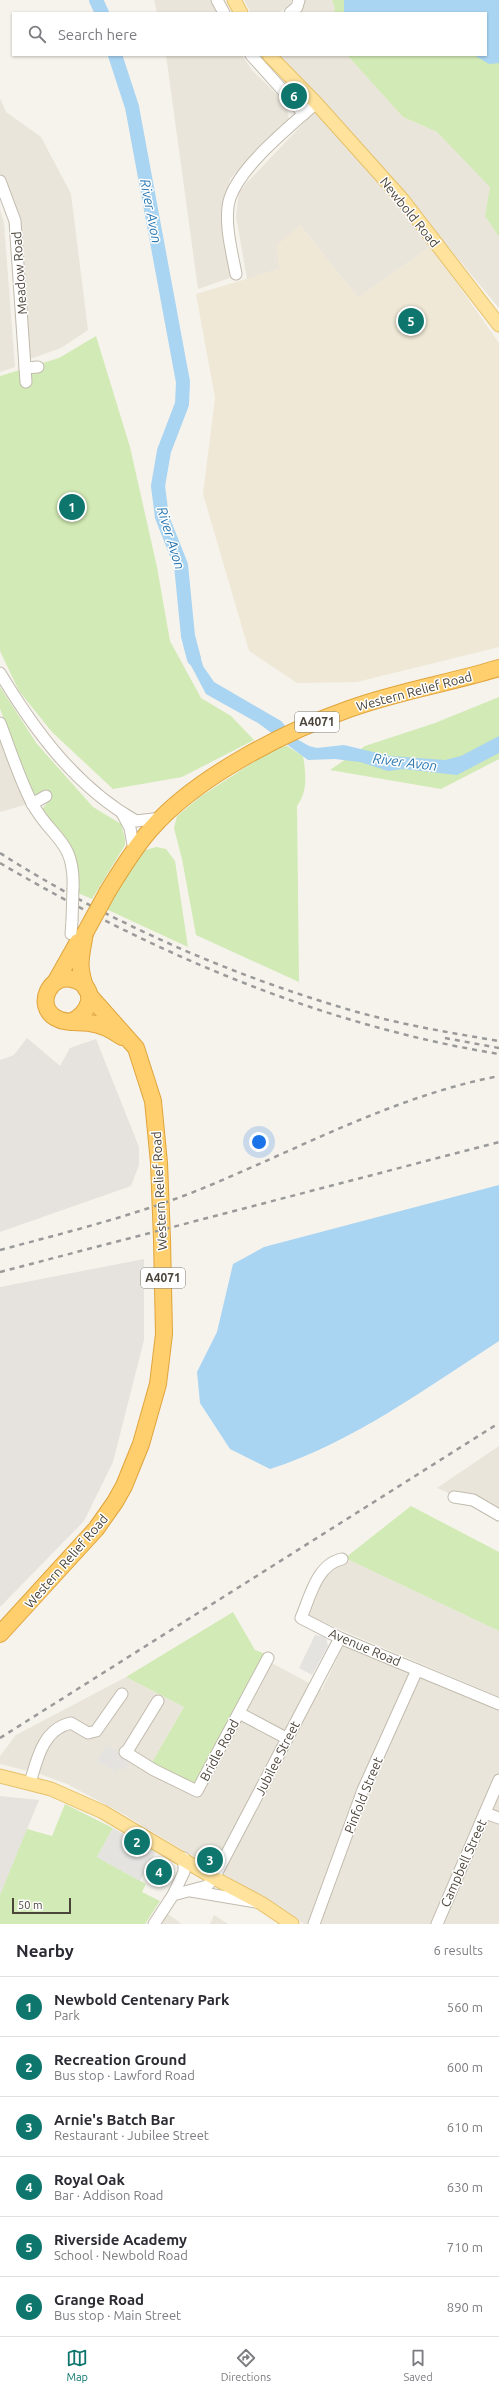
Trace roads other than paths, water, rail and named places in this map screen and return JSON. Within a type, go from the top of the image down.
[{"type":"highway","name":"Western Relief Road","points":[[56,981],[80,936],[134,850],[162,817],[217,775],[252,754],[324,719],[385,698],[499,668]]},
{"type":"highway","name":"Western Relief Road","points":[[0,1634],[21,1613],[96,1529],[124,1486],[141,1444],[158,1384],[164,1334],[159,1163],[153,1102],[141,1062],[132,1042],[88,992],[80,966],[80,936]]},
{"type":"highway","name":"A4071","points":[[70,1022],[84,1015],[90,1002],[88,992],[81,983],[70,978],[56,981],[48,991],[46,1006],[54,1018],[70,1022],[99,1025],[132,1042]]},
{"type":"highway","name":"Western Relief Road","points":[[0,1644],[21,1613]]},
{"type":"main road","points":[[234,0],[240,12]]},
{"type":"main road","name":"Newbold Road","points":[[270,56],[316,103],[402,199],[499,325]]},
{"type":"main road","points":[[0,1776],[51,1789],[97,1809],[184,1858],[214,1878],[261,1903],[292,1924]]},
{"type":"main road","points":[[0,1782],[26,1782]]},
{"type":"street","points":[[217,0],[223,12]]},
{"type":"street","points":[[291,12],[297,7],[299,0]]},
{"type":"street","points":[[252,56],[304,114]]},
{"type":"street","points":[[236,274],[228,228],[229,199],[241,175],[316,103]]},
{"type":"street","name":"Meadow Road","points":[[0,180],[15,221],[26,382]]},
{"type":"street","points":[[25,368],[38,367]]},
{"type":"street","points":[[0,673],[34,727],[59,757],[102,798],[122,813],[136,821],[162,817]]},
{"type":"street","points":[[0,723],[32,804],[69,853],[74,868],[72,922],[80,936]]},
{"type":"street","points":[[32,804],[46,796]]},
{"type":"street","points":[[122,813],[130,828],[134,850]]},
{"type":"street","points":[[454,1497],[473,1500],[498,1513]]},
{"type":"street","name":"Avenue Road","points":[[342,1560],[335,1561],[321,1572],[301,1618],[340,1638],[499,1704]]},
{"type":"street","name":"Jubilee Street","points":[[214,1878],[286,1738],[340,1638]]},
{"type":"street","name":"Bridle Road","points":[[158,1701],[125,1753],[154,1770],[197,1791],[268,1658]]},
{"type":"street","name":"Pinfold Street","points":[[314,1924],[363,1790],[417,1670]]},
{"type":"street","points":[[26,1782],[47,1738],[64,1725],[72,1723],[88,1733],[96,1731],[122,1694]]},
{"type":"street","points":[[239,1713],[286,1738]]},
{"type":"street","name":"Campbell Street","points":[[436,1924],[499,1780]]},
{"type":"street","points":[[485,1813],[499,1818]]},
{"type":"street","points":[[154,1924],[173,1895],[184,1872],[184,1858]]},
{"type":"street","points":[[173,1895],[207,1886],[214,1878]]},
{"type":"street","points":[[190,1891],[227,1899],[261,1903]]},
{"type":"water","points":[[344,0],[499,0],[499,63],[489,64],[476,56],[487,56],[487,12],[344,12]]},
{"type":"water","points":[[196,641],[203,666],[214,682],[281,721],[297,739],[309,746],[317,748],[344,745],[390,756],[445,760],[461,756],[499,736],[499,753],[457,775],[403,769],[388,771],[360,762],[335,759],[308,760],[258,723],[206,694],[187,658],[183,642]]},
{"type":"water","points":[[499,1185],[499,1341],[389,1412],[360,1429],[301,1458],[270,1469],[230,1449],[200,1403],[197,1372],[217,1332],[233,1264],[264,1247]]},
{"type":"waterway","name":"River Avon","points":[[96,0],[102,12]]},
{"type":"waterway","name":"River Avon","points":[[115,56],[132,107],[183,382],[182,404],[164,451],[158,486],[162,517],[181,565],[188,636],[194,659]]},
{"type":"railway","points":[[0,853],[128,925],[264,982],[310,998],[375,1017],[499,1041]]},
{"type":"railway","points":[[0,863],[118,927],[179,956],[241,982],[304,1005],[368,1025],[433,1041],[499,1054]]},
{"type":"railway","points":[[445,1038],[499,1048]]},
{"type":"railway","points":[[0,1250],[96,1224],[168,1202],[381,1111],[419,1097],[459,1085],[499,1076]]},
{"type":"railway","points":[[0,1272],[499,1142]]},
{"type":"railway","points":[[0,1738],[499,1423]]},
{"type":"place","name":"Grange Road","points":[[294,96]]},
{"type":"place","name":"Riverside Academy","points":[[411,321]]},
{"type":"place","name":"Newbold Centenary Park","points":[[72,507]]},
{"type":"place","name":"Recreation Ground","points":[[137,1842]]},
{"type":"place","name":"Arnie's Batch Bar","points":[[210,1860]]},
{"type":"place","name":"Royal Oak","points":[[159,1872]]}]
